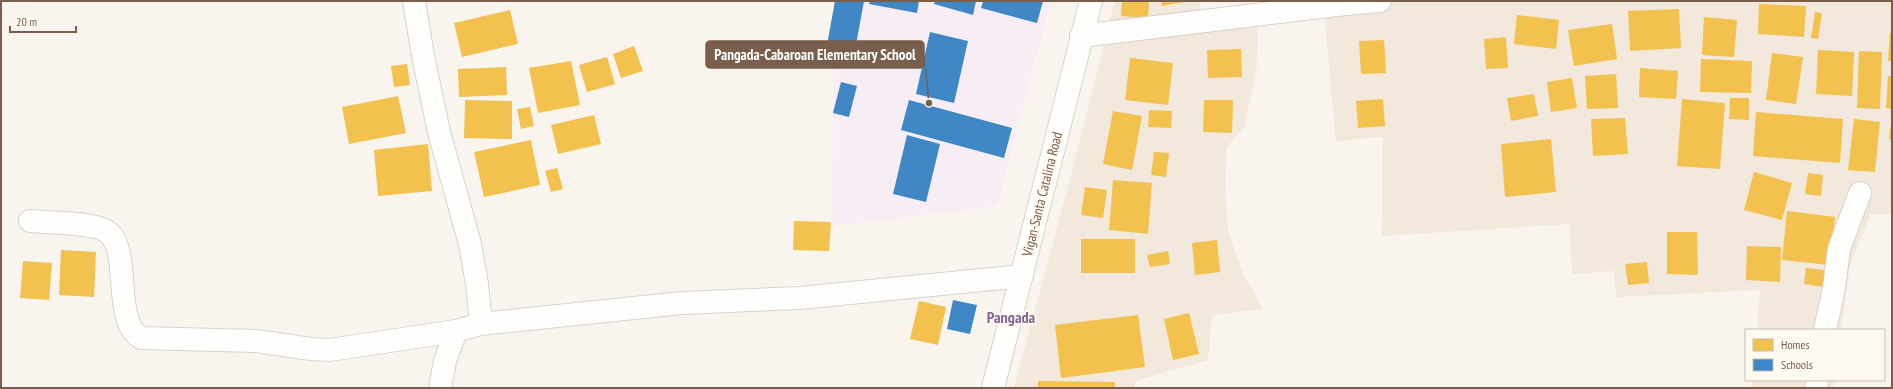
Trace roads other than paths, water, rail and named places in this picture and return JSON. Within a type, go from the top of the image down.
[{"type":"street","points":[[414,1],[423,56],[439,132],[470,244],[477,284],[481,324]]},
{"type":"street","name":"Vigan-Santa Catalina Road","points":[[993,388],[1091,1]]},
{"type":"street","points":[[1081,36],[1380,1]]},
{"type":"street","points":[[1824,329],[1834,288],[1839,249],[1860,193]]},
{"type":"street","points":[[30,221],[97,227],[111,235],[118,248],[127,316],[133,332],[141,338],[256,341],[311,349],[330,350],[456,331],[481,324],[682,303],[800,298],[1022,276]]},
{"type":"street","points":[[440,388],[445,361],[456,331]]},
{"type":"place","name":"Pangada-Cabaroan Elementary School","points":[[929,103]]},
{"type":"district","name":"Pangada","points":[[1011,317]]}]
